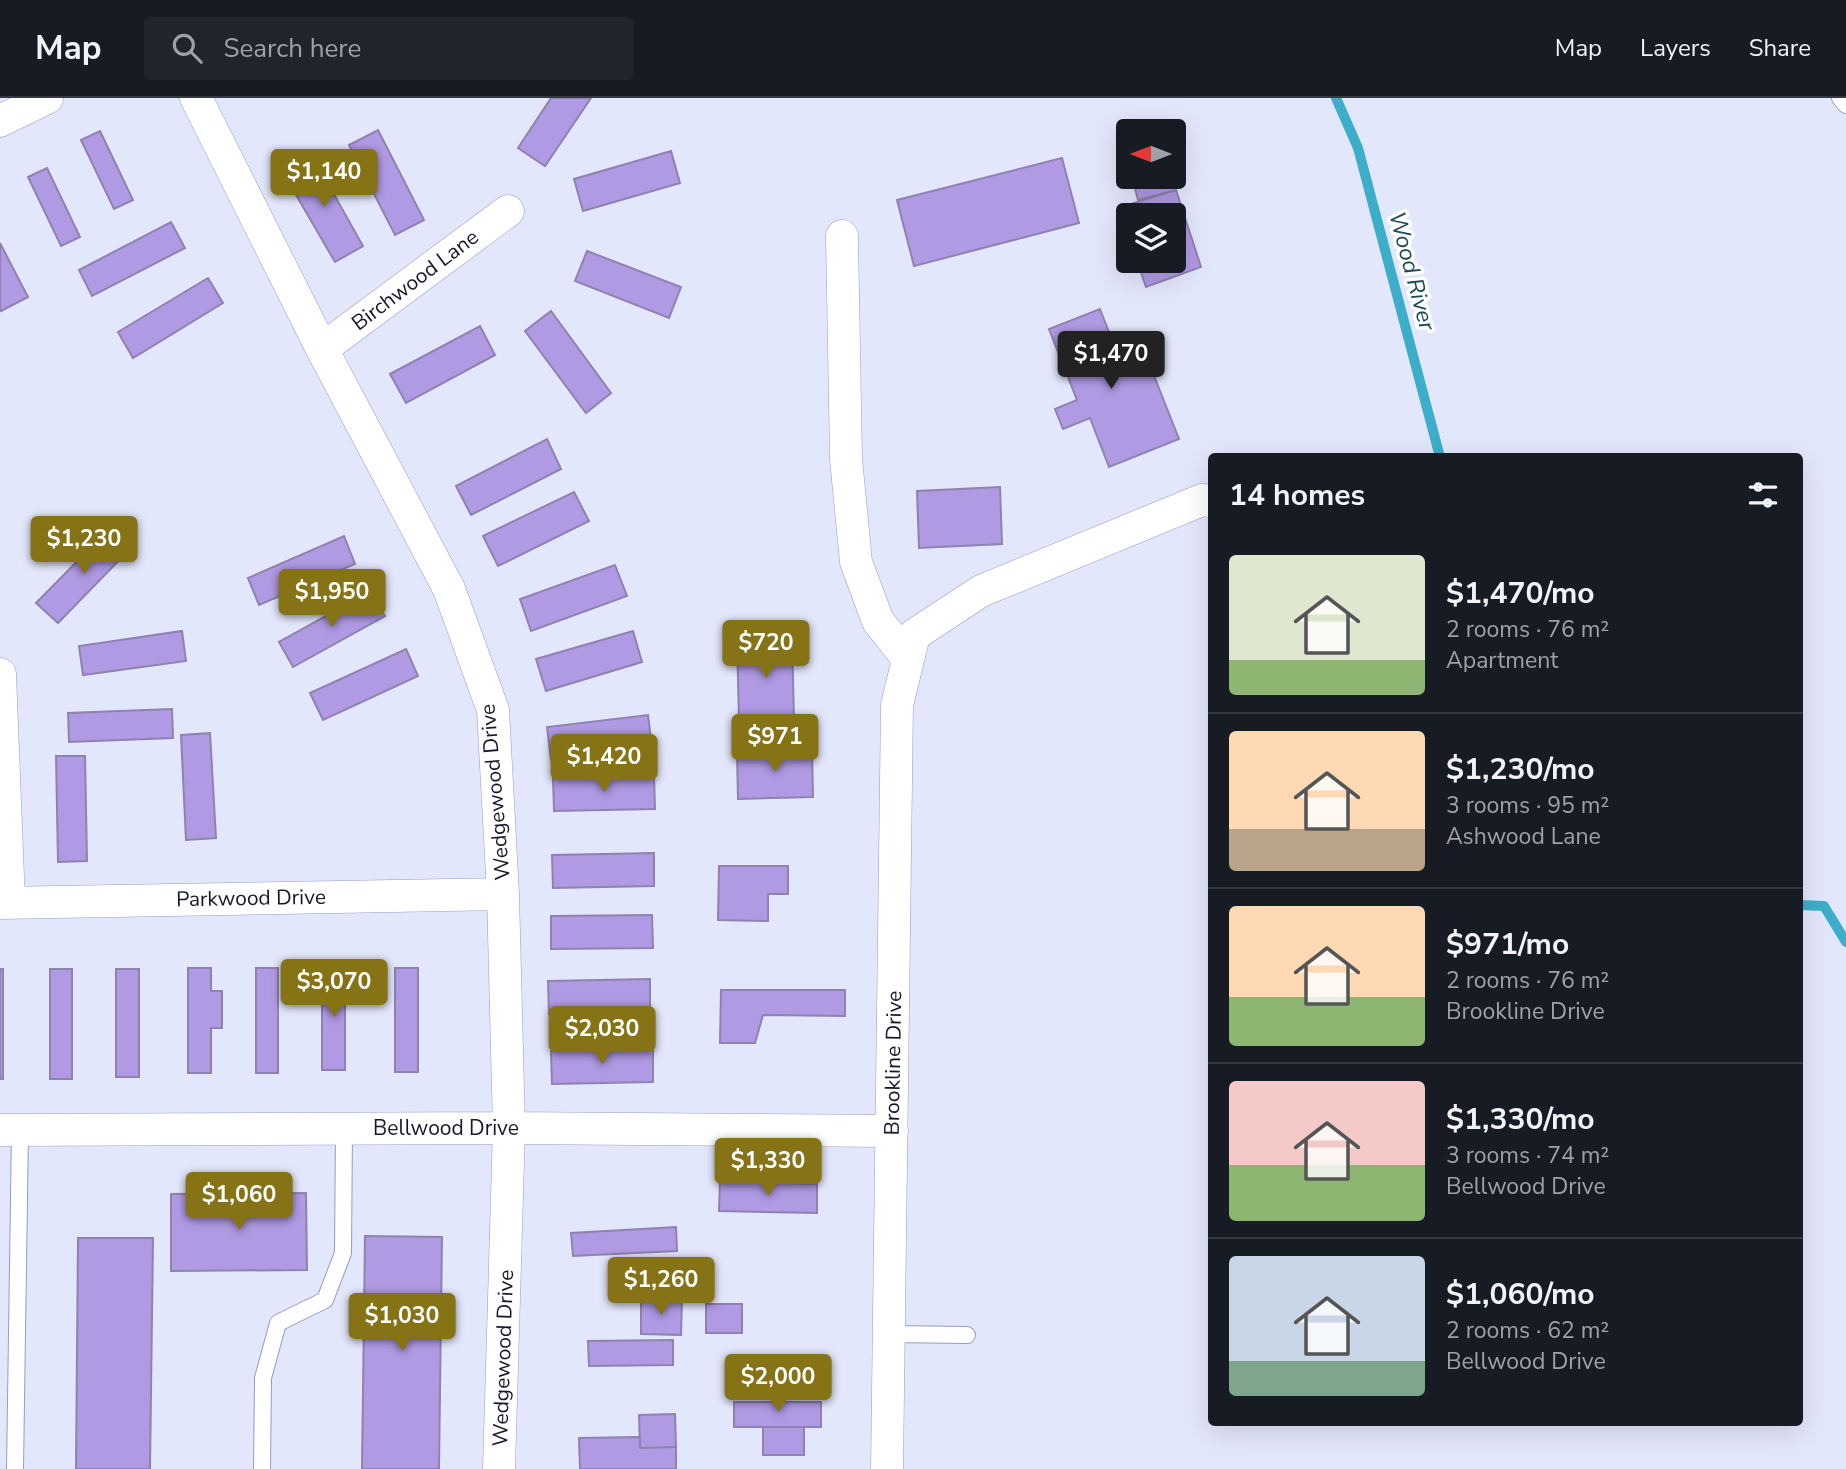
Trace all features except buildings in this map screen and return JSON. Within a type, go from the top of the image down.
[{"type":"street","points":[[0,121],[47,98]]},
{"type":"street","name":"Wedgewood Drive","points":[[196,98],[322,349],[449,589],[492,710],[503,894],[509,1128],[499,1469]]},
{"type":"street","name":"Birchwood Lane","points":[[322,349],[508,211]]},
{"type":"street","points":[[842,236],[846,459],[856,562],[878,621],[908,659]]},
{"type":"street","name":"Brookline Drive","points":[[887,1469],[897,705],[914,635],[981,591],[1202,500],[1208,500]]},
{"type":"street","points":[[0,674],[5,903]]},
{"type":"street","name":"Parkwood Drive","points":[[5,903],[503,894]]},
{"type":"street","name":"Bellwood Drive","points":[[10,1130],[509,1128],[892,1131]]},
{"type":"lane","points":[[1840,98],[1846,104]]},
{"type":"lane","points":[[262,1469],[263,1378],[278,1323],[325,1300],[342,1254],[344,1129]]},
{"type":"lane","points":[[10,1130],[15,1469]]},
{"type":"lane","points":[[890,1334],[967,1335]]},
{"type":"waterway","name":"Wood River","points":[[1336,98],[1358,148],[1439,453]]},
{"type":"waterway","name":"Wood River","points":[[1803,905],[1824,906],[1846,942]]}]
